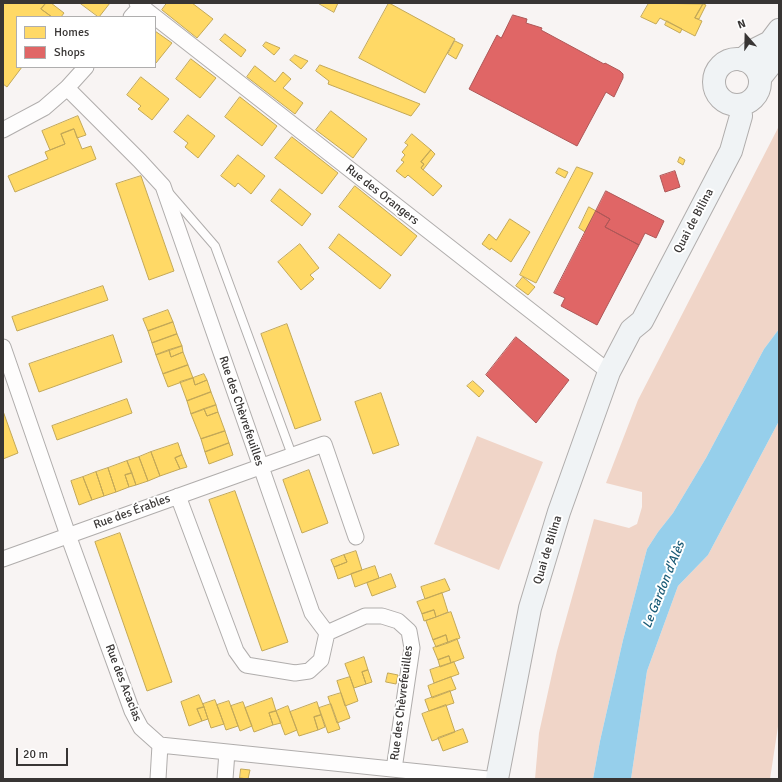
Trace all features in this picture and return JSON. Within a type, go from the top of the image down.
[{"type":"main road","points":[[742,60],[752,51],[770,42],[779,30]]},
{"type":"main road","points":[[760,78],[779,54]]},
{"type":"main road","points":[[730,60],[747,61],[757,71],[760,78],[760,85],[757,92],[749,101],[733,103],[720,97],[714,84],[714,76],[718,69],[723,63],[730,60]]},
{"type":"main road","name":"Quai de Bilina","points":[[498,779],[530,608],[559,512],[609,372],[631,330],[629,315],[714,160],[733,103]]},
{"type":"street","name":"Rue des Orangers","points":[[138,7],[153,16]]},
{"type":"street","name":"Rue des Orangers","points":[[156,18],[609,372]]},
{"type":"street","points":[[3,130],[44,108],[67,88],[85,68]]},
{"type":"street","name":"Rue des Chèvrefeuilles","points":[[67,88],[140,161],[162,186],[312,613],[327,633],[364,616],[382,616],[398,621],[409,631],[412,648],[394,769]]},
{"type":"street","name":"Rue des Acacias","points":[[3,347],[68,535],[132,711],[141,728],[160,745]]},
{"type":"street","name":"Rue des Érables","points":[[3,559],[324,444],[356,537]]},
{"type":"street","points":[[178,496],[236,651],[246,665],[295,674],[309,671],[321,660],[327,633]]},
{"type":"street","points":[[158,779],[160,745],[488,779]]},
{"type":"street","points":[[225,779],[227,752]]},
{"type":"lane","name":"Rue des Chèvrefeuilles","points":[[162,186],[215,246],[292,455]]},
{"type":"shaded area","points":[[779,126],[779,329],[764,349],[706,458],[673,513],[647,549],[623,640],[593,779],[535,779],[539,733],[557,651],[594,519],[629,528],[637,524],[642,507],[642,492],[606,483],[638,400]]},
{"type":"shaded area","points":[[779,421],[779,720],[770,779],[631,779],[647,671],[678,586],[708,555]]},
{"type":"shaded area","points":[[477,436],[543,462],[499,570],[434,544]]},
{"type":"water","name":"Le Gardon d'Alès","points":[[779,329],[779,421],[708,555],[678,586],[647,671],[631,779],[593,779],[623,640],[647,549],[673,513],[706,458],[764,349]]},
{"type":"building: Homes","points":[[3,3],[46,3],[41,9],[51,16],[16,16],[16,68],[21,68],[7,87],[3,84]]},
{"type":"building: Homes","points":[[46,3],[51,3],[64,13],[62,16],[51,16],[41,9]]},
{"type":"building: Homes","points":[[80,3],[110,3],[100,16]]},
{"type":"building: Homes","points":[[167,3],[192,3],[213,19],[197,38],[162,10]]},
{"type":"building: Homes","points":[[318,3],[338,3],[334,12]]},
{"type":"building: Homes","points":[[389,3],[455,39],[425,93],[359,58]]},
{"type":"building: Homes","points":[[649,3],[703,4],[695,18],[702,21],[695,36],[660,18],[656,24],[641,17]]},
{"type":"building: Homes","points":[[703,4],[706,5],[699,19],[695,18]]},
{"type":"building: Homes","points":[[667,21],[682,29],[680,33],[665,25]]},
{"type":"building: Homes","points":[[156,32],[172,43],[156,63]]},
{"type":"building: Homes","points":[[225,34],[246,50],[241,57],[220,40]]},
{"type":"building: Homes","points":[[455,41],[463,45],[456,59],[448,54]]},
{"type":"building: Homes","points":[[266,42],[280,48],[274,55],[263,46]]},
{"type":"building: Homes","points":[[295,55],[308,61],[301,69],[290,60]]},
{"type":"building: Homes","points":[[191,59],[216,78],[200,98],[176,79]]},
{"type":"building: Homes","points":[[320,65],[420,104],[411,116],[328,84],[329,81],[316,71]]},
{"type":"building: Homes","points":[[255,66],[275,82],[283,72],[291,79],[283,88],[303,103],[295,114],[247,77]]},
{"type":"building: Homes","points":[[141,77],[169,99],[152,120],[138,109],[141,106],[127,95]]},
{"type":"building: Homes","points":[[240,97],[277,126],[262,146],[225,117]]},
{"type":"building: Homes","points":[[331,111],[367,139],[353,158],[316,130]]},
{"type":"building: Homes","points":[[188,115],[215,136],[198,158],[185,147],[188,143],[174,132]]},
{"type":"building: Homes","points":[[78,116],[86,135],[77,138],[74,129],[61,134],[65,144],[50,150],[42,131]]},
{"type":"building: Homes","points":[[74,129],[82,149],[91,146],[96,159],[15,192],[8,176],[48,159],[45,152],[65,144],[61,134]]},
{"type":"building: Homes","points":[[412,134],[431,150],[421,162],[424,164],[421,168],[442,186],[433,196],[408,175],[405,178],[396,171],[404,162],[401,160],[405,155],[402,152],[408,145],[405,143]]},
{"type":"building: Homes","points":[[292,137],[338,173],[322,194],[275,158]]},
{"type":"building: Homes","points":[[431,150],[435,154],[423,170],[421,168],[424,164],[421,162]]},
{"type":"building: Homes","points":[[238,155],[265,176],[251,194],[238,183],[235,187],[221,176]]},
{"type":"building: Homes","points":[[680,157],[685,160],[683,165],[678,162]]},
{"type":"building: Homes","points":[[577,167],[593,173],[536,283],[520,275]]},
{"type":"building: Homes","points":[[559,168],[568,172],[565,178],[556,173]]},
{"type":"building: Homes","points":[[141,176],[174,271],[149,280],[116,184]]},
{"type":"building: Homes","points":[[355,186],[417,236],[401,256],[339,207]]},
{"type":"building: Homes","points":[[280,189],[311,214],[302,226],[271,201]]},
{"type":"building: Homes","points":[[589,207],[596,211],[585,232],[579,228]]},
{"type":"building: Homes","points":[[510,219],[530,232],[511,262],[491,248],[490,250],[482,244],[489,234],[496,240]]},
{"type":"building: Homes","points":[[339,234],[391,275],[380,289],[329,248]]},
{"type":"building: Homes","points":[[300,244],[319,268],[310,275],[314,279],[301,290],[278,262]]},
{"type":"building: Homes","points":[[523,277],[535,287],[528,295],[516,286]]},
{"type":"building: Homes","points":[[103,286],[108,300],[17,331],[12,317]]},
{"type":"building: Homes","points":[[168,310],[173,322],[148,331],[143,319]]},
{"type":"building: Homes","points":[[173,322],[177,334],[152,343],[148,331]]},
{"type":"building: Homes","points":[[287,324],[321,420],[295,429],[261,334]]},
{"type":"building: Homes","points":[[177,334],[182,346],[156,355],[152,343]]},
{"type":"building: Homes","points":[[113,335],[122,362],[39,392],[29,364]]},
{"type":"building: Homes","points":[[182,346],[183,352],[171,357],[169,350]]},
{"type":"building: Homes","points":[[169,350],[171,357],[183,352],[188,365],[163,374],[156,355]]},
{"type":"building: Homes","points":[[188,365],[193,378],[168,387],[163,374]]},
{"type":"building: Homes","points":[[204,374],[207,380],[195,385],[193,378]]},
{"type":"building: Homes","points":[[193,378],[195,385],[207,380],[211,392],[187,401],[180,382]]},
{"type":"building: Homes","points":[[473,381],[484,391],[479,397],[467,386]]},
{"type":"building: Homes","points":[[211,392],[216,405],[191,414],[187,401]]},
{"type":"building: Homes","points":[[381,393],[399,445],[373,454],[355,402]]},
{"type":"building: Homes","points":[[127,399],[132,413],[57,440],[52,426]]},
{"type":"building: Homes","points":[[216,405],[218,412],[207,416],[204,409]]},
{"type":"building: Homes","points":[[204,409],[207,416],[218,412],[225,431],[201,439],[191,414]]},
{"type":"building: Homes","points":[[3,411],[18,453],[3,459]]},
{"type":"building: Homes","points":[[225,431],[229,443],[205,452],[201,439]]},
{"type":"building: Homes","points":[[178,443],[182,455],[175,458],[180,469],[160,476],[151,452]]},
{"type":"building: Homes","points":[[229,443],[233,455],[209,464],[205,452]]},
{"type":"building: Homes","points":[[151,452],[160,476],[148,481],[139,457]]},
{"type":"building: Homes","points":[[182,455],[187,467],[180,469],[175,458]]},
{"type":"building: Homes","points":[[139,457],[148,481],[136,485],[127,461]]},
{"type":"building: Homes","points":[[127,461],[132,473],[125,475],[129,487],[116,492],[108,468]]},
{"type":"building: Homes","points":[[108,468],[116,492],[104,496],[96,472]]},
{"type":"building: Homes","points":[[309,470],[328,523],[302,533],[283,480]]},
{"type":"building: Homes","points":[[96,472],[104,496],[92,500],[83,477]]},
{"type":"building: Homes","points":[[132,473],[136,485],[129,487],[125,475]]},
{"type":"building: Homes","points":[[83,477],[92,500],[79,505],[71,481]]},
{"type":"building: Homes","points":[[235,491],[288,642],[262,651],[209,500]]},
{"type":"building: Homes","points":[[120,533],[172,682],[147,691],[95,542]]},
{"type":"building: Homes","points":[[356,551],[362,570],[338,579],[334,567],[347,562],[344,555]]},
{"type":"building: Homes","points":[[344,555],[347,562],[334,567],[331,560]]},
{"type":"building: Homes","points":[[375,566],[379,578],[355,587],[351,574]]},
{"type":"building: Homes","points":[[391,574],[396,587],[372,596],[367,583]]},
{"type":"building: Homes","points":[[445,579],[450,590],[425,599],[421,587]]},
{"type":"building: Homes","points":[[442,593],[448,612],[436,617],[434,610],[422,614],[417,602]]},
{"type":"building: Homes","points":[[434,610],[436,617],[424,621],[422,614]]},
{"type":"building: Homes","points":[[451,612],[460,638],[448,643],[446,635],[433,640],[426,621]]},
{"type":"building: Homes","points":[[446,635],[448,643],[436,647],[433,640]]},
{"type":"building: Homes","points":[[457,639],[464,658],[451,663],[449,656],[438,660],[433,648]]},
{"type":"building: Homes","points":[[449,656],[451,663],[440,667],[438,660]]},
{"type":"building: Homes","points":[[364,657],[368,670],[362,672],[366,684],[354,688],[345,664]]},
{"type":"building: Homes","points":[[454,662],[459,674],[434,683],[430,670]]},
{"type":"building: Homes","points":[[368,670],[372,682],[366,684],[362,672]]},
{"type":"building: Homes","points":[[388,673],[398,675],[396,684],[386,682]]},
{"type":"building: Homes","points":[[350,677],[358,701],[345,706],[337,681]]},
{"type":"building: Homes","points":[[451,677],[456,689],[432,698],[428,686]]},
{"type":"building: Homes","points":[[450,691],[454,703],[429,711],[425,700]]},
{"type":"building: Homes","points":[[341,693],[350,718],[337,723],[328,697]]},
{"type":"building: Homes","points":[[199,695],[204,707],[197,709],[202,721],[189,726],[181,702]]},
{"type":"building: Homes","points":[[272,698],[276,711],[269,713],[273,725],[254,732],[245,708]]},
{"type":"building: Homes","points":[[215,700],[224,724],[211,728],[203,704]]},
{"type":"building: Homes","points":[[229,701],[238,726],[226,730],[217,705]]},
{"type":"building: Homes","points":[[243,702],[252,726],[240,731],[231,706]]},
{"type":"building: Homes","points":[[317,702],[321,715],[314,717],[318,730],[299,736],[290,712]]},
{"type":"building: Homes","points":[[331,704],[340,729],[328,733],[319,708]]},
{"type":"building: Homes","points":[[446,705],[455,732],[432,741],[422,714]]},
{"type":"building: Homes","points":[[288,706],[297,730],[285,735],[276,711]]},
{"type":"building: Homes","points":[[204,707],[208,719],[202,721],[197,709]]},
{"type":"building: Homes","points":[[276,711],[281,723],[273,725],[269,713]]},
{"type":"building: Homes","points":[[321,715],[325,727],[318,730],[314,717]]},
{"type":"building: Homes","points":[[463,729],[468,742],[443,751],[438,738]]},
{"type":"building: Homes","points":[[241,769],[250,770],[248,779],[240,778]]},
{"type":"building: Shops","points":[[513,15],[527,19],[526,23],[542,28],[541,30],[620,71],[623,74],[623,78],[614,97],[606,92],[577,146],[469,89],[497,35],[501,38]]},
{"type":"building: Shops","points":[[675,171],[680,187],[665,192],[660,176]]},
{"type":"building: Shops","points":[[606,191],[664,221],[656,238],[645,233],[639,245],[605,227],[610,219],[596,211]]},
{"type":"building: Shops","points":[[596,211],[610,219],[605,227],[639,245],[597,325],[561,306],[565,298],[554,293]]},
{"type":"building: Shops","points":[[516,337],[569,380],[536,423],[486,375]]}]
